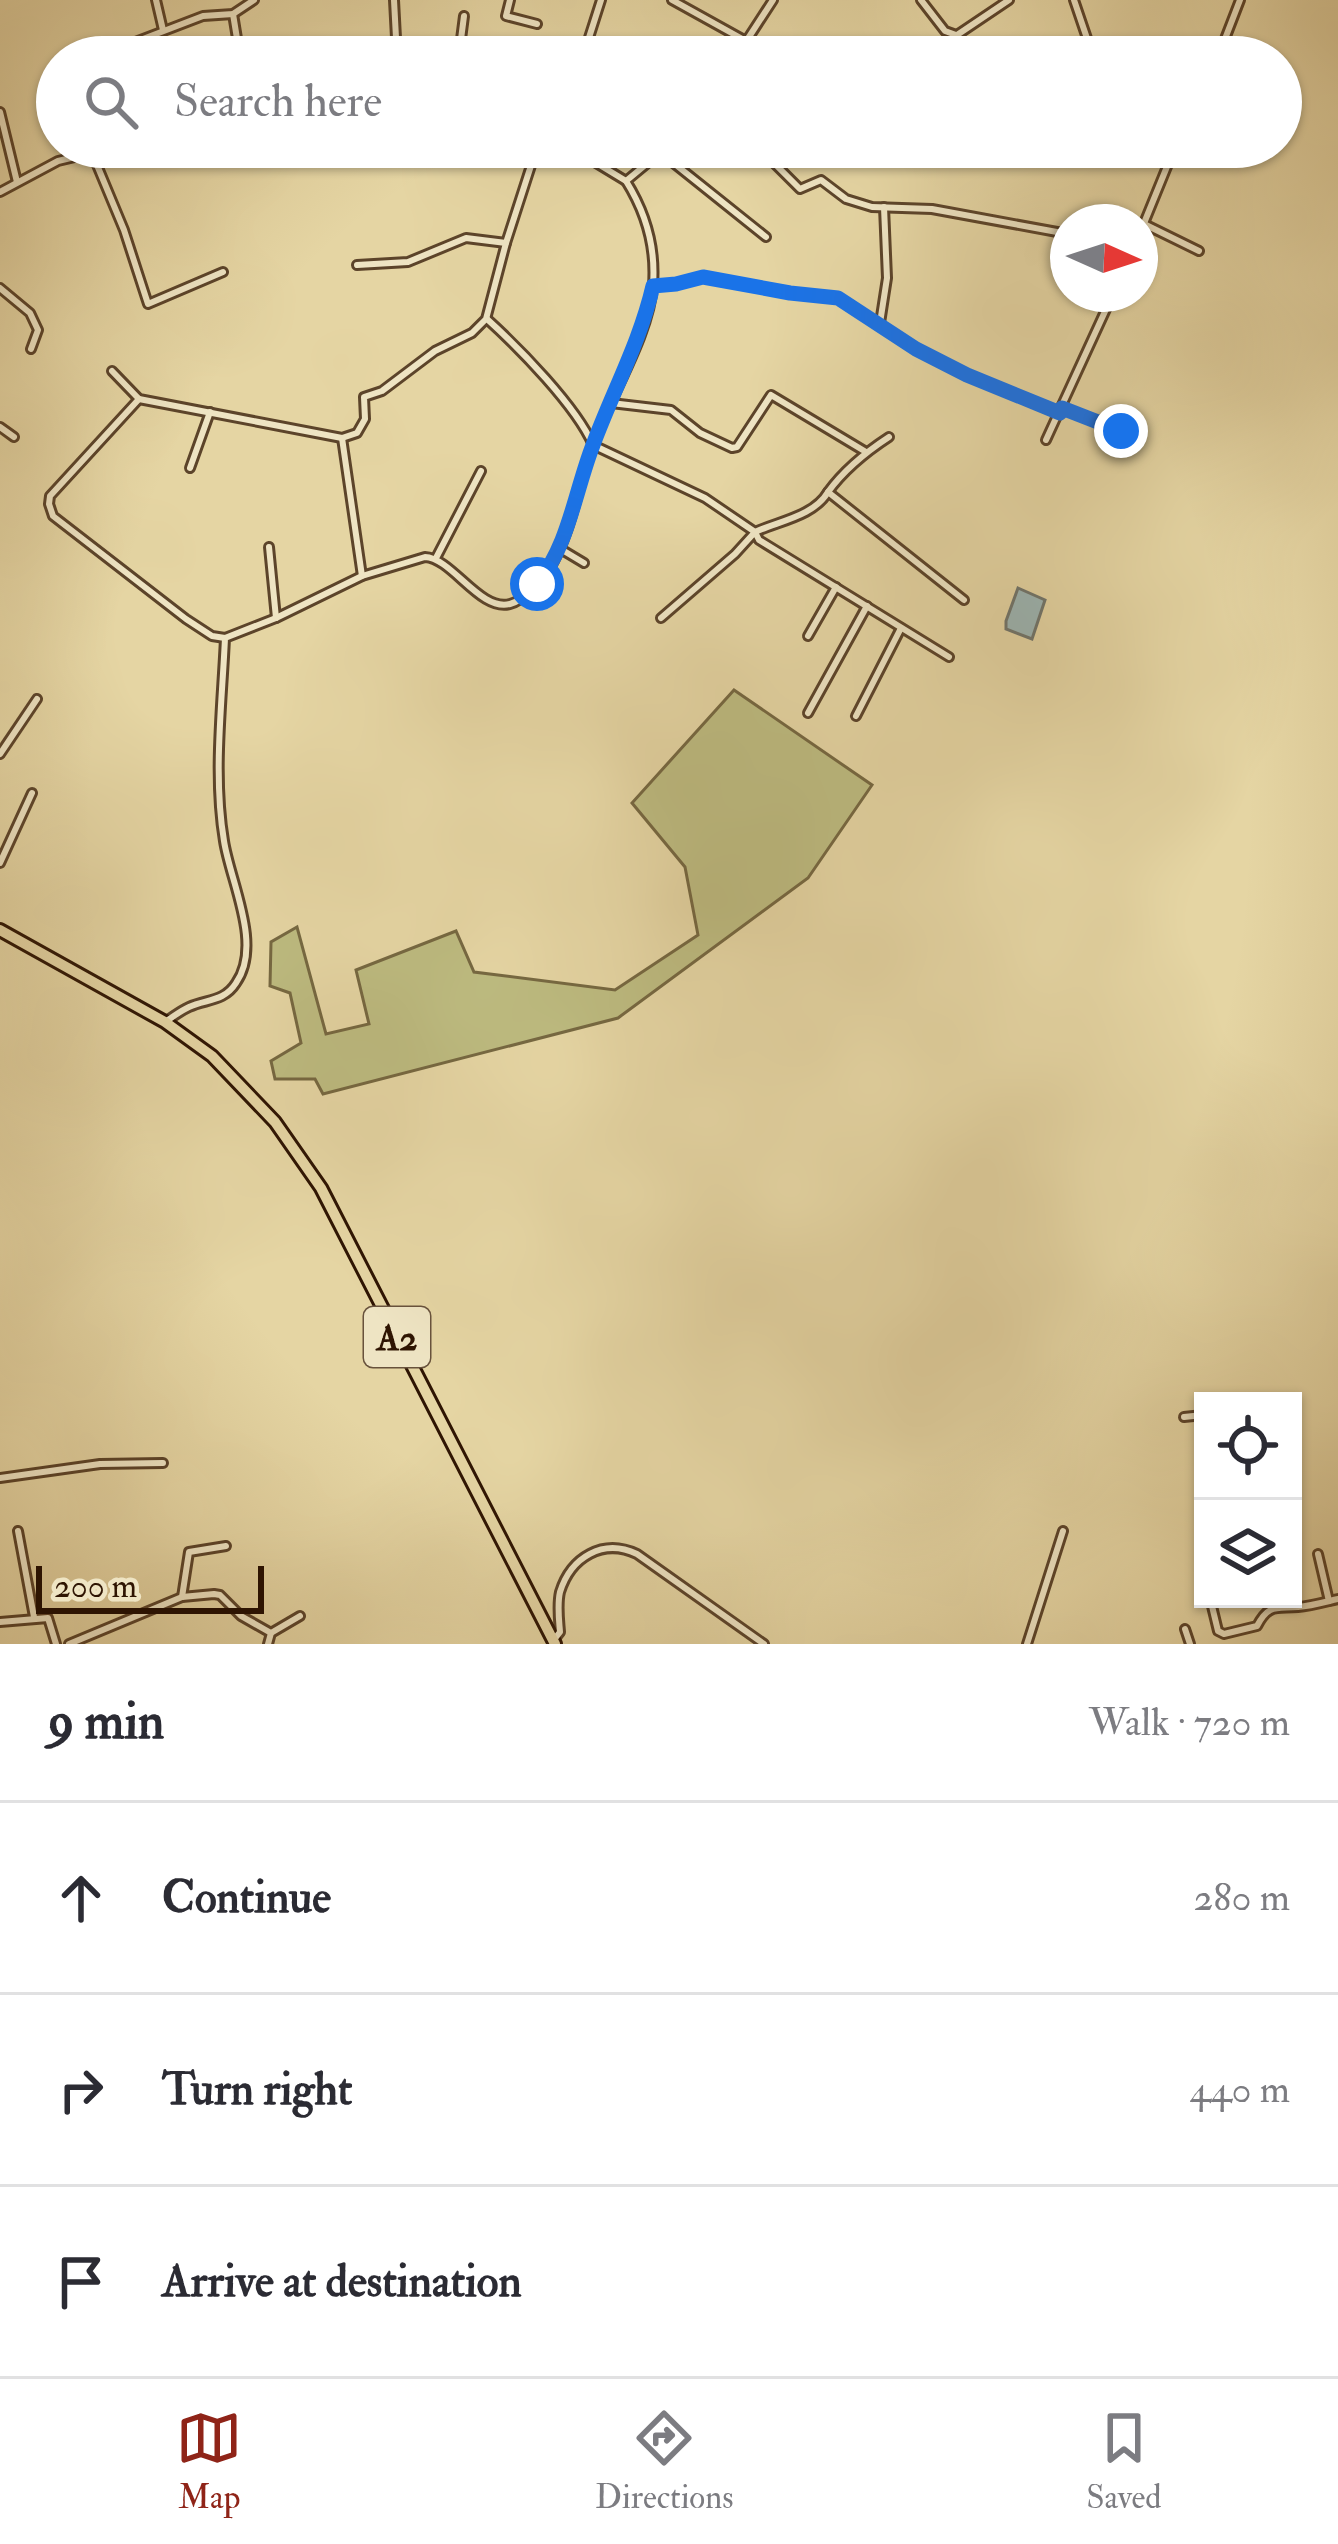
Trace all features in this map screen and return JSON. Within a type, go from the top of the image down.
[{"type":"main road","name":"A2","points":[[0,930],[165,1022],[212,1056],[275,1122],[321,1188],[554,1642]]},
{"type":"street","points":[[156,0],[163,30]]},
{"type":"street","points":[[394,0],[396,36]]},
{"type":"street","points":[[510,0],[506,16],[537,24]]},
{"type":"street","points":[[590,36],[601,0]]},
{"type":"street","points":[[671,0],[737,36]]},
{"type":"street","points":[[749,36],[773,0]]},
{"type":"street","points":[[921,0],[945,31],[956,35],[1009,0]]},
{"type":"street","points":[[1074,0],[1086,36]]},
{"type":"street","points":[[1226,36],[1240,0]]},
{"type":"street","points":[[148,36],[203,16],[233,14],[251,1]]},
{"type":"street","points":[[233,14],[237,36]]},
{"type":"street","points":[[461,36],[464,16]]},
{"type":"street","points":[[0,112],[17,182]]},
{"type":"street","points":[[0,192],[44,168]]},
{"type":"street","points":[[98,168],[148,304],[224,272]]},
{"type":"street","points":[[112,371],[140,399],[341,438],[361,428],[364,397],[382,391],[486,319],[530,168]]},
{"type":"street","points":[[140,399],[50,496],[49,504],[53,516],[212,636],[225,638],[362,576],[425,557],[436,558],[499,604],[515,602],[537,584],[559,548],[653,286],[645,213],[626,181],[605,168]]},
{"type":"street","points":[[626,181],[642,168]]},
{"type":"street","points":[[685,168],[766,237]]},
{"type":"street","points":[[779,168],[800,189],[821,180],[846,199],[872,207],[932,209],[1050,231]]},
{"type":"street","points":[[1152,204],[1167,168]]},
{"type":"street","points":[[880,323],[887,278],[884,207]]},
{"type":"street","points":[[1158,231],[1199,251]]},
{"type":"street","points":[[357,265],[408,262],[466,238],[506,243]]},
{"type":"street","points":[[653,286],[703,277],[838,298],[916,349],[967,375],[1121,431]]},
{"type":"street","points":[[0,288],[30,313],[38,330],[31,350]]},
{"type":"street","points":[[1046,440],[1105,312]]},
{"type":"street","points":[[486,319],[548,384],[593,445],[705,498],[755,532],[759,540],[949,657]]},
{"type":"street","points":[[611,403],[671,410],[700,434],[732,448],[771,395],[866,452]]},
{"type":"street","points":[[190,468],[210,412]]},
{"type":"street","points":[[0,427],[14,437]]},
{"type":"street","points":[[661,618],[755,532],[823,501],[836,481],[889,437]]},
{"type":"street","points":[[341,438],[362,576]]},
{"type":"street","points":[[436,558],[481,471]]},
{"type":"street","points":[[828,493],[964,600]]},
{"type":"street","points":[[269,547],[276,618]]},
{"type":"street","points":[[559,548],[584,562]]},
{"type":"street","points":[[808,636],[836,587]]},
{"type":"street","points":[[808,713],[867,606]]},
{"type":"street","points":[[856,716],[902,628]]},
{"type":"street","points":[[165,1022],[192,1005],[224,996],[243,971],[244,919],[226,853],[222,815],[225,638]]},
{"type":"street","points":[[0,754],[37,699]]},
{"type":"street","points":[[0,862],[32,793]]},
{"type":"street","points":[[1184,1417],[1194,1416]]},
{"type":"street","points":[[0,1478],[100,1464],[163,1462]]},
{"type":"street","points":[[17,1531],[34,1617]]},
{"type":"street","points":[[1027,1644],[1063,1531]]},
{"type":"street","points":[[182,1597],[189,1552],[226,1546]]},
{"type":"street","points":[[554,1642],[560,1632],[561,1590],[572,1571],[591,1552],[615,1547],[637,1554],[764,1644]]},
{"type":"street","points":[[1302,1606],[1333,1600],[1318,1554]]},
{"type":"street","points":[[69,1644],[182,1597],[220,1595],[241,1616],[271,1634]]},
{"type":"street","points":[[1212,1608],[1218,1631],[1224,1634],[1257,1626],[1263,1614],[1274,1608]]},
{"type":"street","points":[[268,1644],[271,1634],[300,1616]]},
{"type":"street","points":[[0,1622],[48,1618],[56,1644]]},
{"type":"street","points":[[1185,1629],[1190,1644]]},
{"type":"shaded area","points":[[734,690],[872,785],[808,878],[618,1018],[323,1094],[315,1079],[275,1079],[271,1061],[301,1043],[290,993],[270,986],[271,942],[297,927],[326,1034],[369,1024],[356,970],[456,931],[474,972],[615,990],[698,935],[685,867],[632,803]]},
{"type":"water","points":[[1018,588],[1045,600],[1032,639],[1006,629]]},
{"type":"route","points":[[537,584],[559,548],[593,445],[646,318],[653,286],[703,277],[838,298],[916,349],[967,375],[1060,413],[1062,408],[1121,431]]}]
